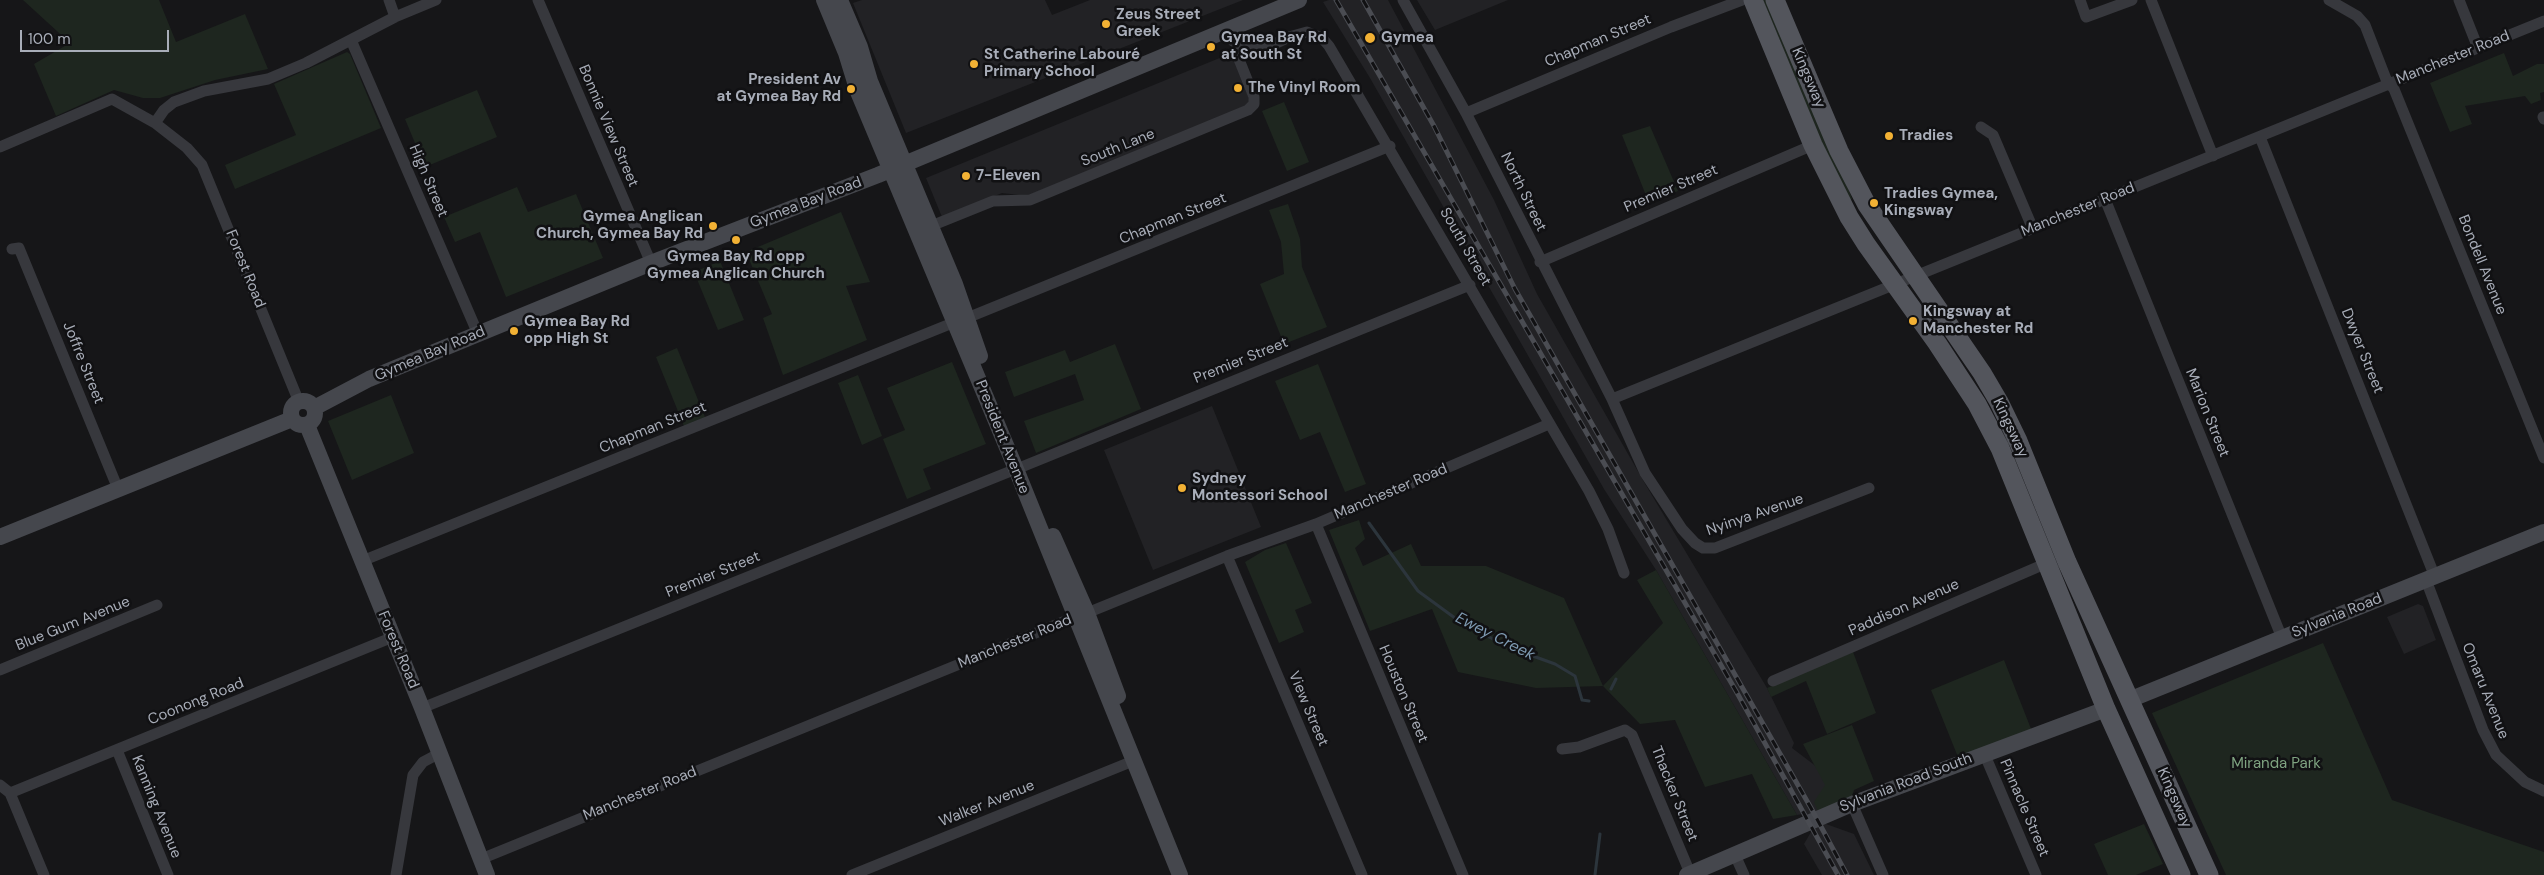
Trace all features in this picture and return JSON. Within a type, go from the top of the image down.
[{"type":"main road","name":"Kingsway","points":[[1754,0],[1813,145],[1850,217],[1977,404],[2000,448],[2106,709],[2180,875]]},
{"type":"main road","name":"Kingsway","points":[[1775,0],[1847,169],[1867,205],[1982,373],[1999,402],[2018,441],[2067,562],[2208,875]]},
{"type":"main road","name":"Sylvania Road South","points":[[2106,709],[2130,700]]},
{"type":"street","points":[[388,0],[395,16]]},
{"type":"street","points":[[0,147],[112,99],[154,123],[164,110],[174,102],[204,90],[268,79],[306,63],[395,16],[436,0]]},
{"type":"street","name":"Bonnie View Street","points":[[538,0],[651,263]]},
{"type":"street","name":"Gymea Bay Road","points":[[306,405],[651,263],[897,166],[1299,0]]},
{"type":"street","name":"North Street","points":[[1403,0],[1466,113],[1540,262],[1612,399]]},
{"type":"street","name":"Chapman Street","points":[[1466,113],[1670,27],[1742,0]]},
{"type":"street","points":[[2080,0],[2086,17],[2132,0]]},
{"type":"street","points":[[2150,0],[2213,156]]},
{"type":"street","name":"Bondell Avenue","points":[[2329,0],[2357,16],[2365,25],[2394,90],[2544,458]]},
{"type":"street","points":[[2459,0],[2478,48]]},
{"type":"street","name":"President Avenue","points":[[831,1],[897,166],[986,375],[1020,468],[1081,615],[1134,761],[1180,875]]},
{"type":"street","name":"Manchester Road","points":[[1612,399],[2544,21]]},
{"type":"street","points":[[1226,29],[1239,46]]},
{"type":"street","name":"South Street","points":[[1239,46],[1246,49],[1268,47],[1289,37],[1306,32],[1322,38],[1337,58],[1390,146],[1589,491],[1608,529],[1624,573]]},
{"type":"street","name":"High Street","points":[[350,40],[478,334]]},
{"type":"street","name":"South Lane","points":[[931,226],[993,202],[1030,200],[1246,112],[1251,108],[1254,101],[1238,57],[1239,46]]},
{"type":"street","name":"Forest Road","points":[[154,123],[187,148],[202,165],[306,405]]},
{"type":"street","points":[[1981,127],[1993,135],[2033,229]]},
{"type":"street","name":"Dwyer Street","points":[[2260,137],[2430,578]]},
{"type":"street","name":"Premier Street","points":[[1540,262],[1813,145]]},
{"type":"street","name":"Chapman Street","points":[[362,562],[1390,146]]},
{"type":"street","name":"President Avenue","points":[[897,166],[931,226],[961,320]]},
{"type":"street","name":"Marion Street","points":[[2105,199],[2282,638]]},
{"type":"street","name":"Joffre Street","points":[[17,245],[118,489]]},
{"type":"street","name":"Premier Street","points":[[422,708],[1470,285]]},
{"type":"street","name":"Nyinya Avenue","points":[[1612,399],[1645,473],[1682,529],[1703,548],[1715,548],[1869,488]]},
{"type":"street","points":[[0,537],[118,489],[299,422],[292,407],[306,405]]},
{"type":"street","name":"Forest Road","points":[[299,422],[362,562],[440,753],[487,875]]},
{"type":"street","name":"Manchester Road","points":[[481,859],[1227,556],[1316,524],[1549,424]]},
{"type":"street","name":"Houston Street","points":[[1316,524],[1463,875]]},
{"type":"street","name":"Sylvania Road","points":[[2130,700],[2544,532]]},
{"type":"street","name":"View Street","points":[[1227,556],[1362,875]]},
{"type":"street","name":"Paddison Avenue","points":[[1773,681],[2047,563]]},
{"type":"street","name":"Omaru Avenue","points":[[2430,578],[2483,730],[2496,755],[2525,782],[2544,791]]},
{"type":"street","name":"Blue Gum Avenue","points":[[0,670],[158,606]]},
{"type":"street","name":"President Avenue","points":[[1081,615],[1107,662],[1128,727],[1189,875]]},
{"type":"street","name":"Coonong Road","points":[[10,793],[392,637]]},
{"type":"street","name":"Sylvania Road South","points":[[1689,874],[1852,804],[1984,753],[2106,709]]},
{"type":"street","name":"Thacker Street","points":[[1562,749],[1579,746],[1625,730],[1629,731],[1635,739],[1689,874]]},
{"type":"street","name":"Kanning Avenue","points":[[117,750],[168,875]]},
{"type":"street","points":[[396,875],[413,775],[424,762],[440,753]]},
{"type":"street","name":"Pinnacle Street","points":[[1984,753],[2036,875]]},
{"type":"street","name":"Walker Avenue","points":[[852,875],[1134,761]]},
{"type":"street","points":[[0,785],[10,793],[44,875]]},
{"type":"street","points":[[1852,804],[1883,875]]},
{"type":"street","points":[[1736,855],[1744,875]]},
{"type":"shaded area","name":"St Catherine Labouré Primary School","points":[[862,0],[1045,0],[1052,15],[1090,0],[1243,0],[906,133],[853,3]]},
{"type":"shaded area","points":[[1329,0],[1388,0],[1494,200],[1537,294],[1644,482],[1767,688],[1794,743],[1792,748],[1817,767],[1840,800],[1826,824],[1854,834],[1874,875],[1822,875],[1804,844],[1811,832],[1802,814],[1797,815],[1656,570],[1604,489],[1370,78],[1323,2]]},
{"type":"shaded area","points":[[1417,0],[1508,0],[1435,30]]},
{"type":"shaded area","points":[[1227,55],[1233,59],[1250,101],[1247,107],[1027,196],[1002,193],[942,217],[926,178]]},
{"type":"shaded area","name":"Sydney Montessori School","points":[[1212,406],[1261,527],[1153,570],[1104,450]]},
{"type":"shaded area","points":[[2418,604],[2423,606],[2436,640],[2404,654],[2387,617]]},
{"type":"green space","points":[[23,0],[159,0],[176,42],[245,14],[268,69],[215,80],[160,98],[143,98],[114,90],[56,116],[34,64],[70,43]]},
{"type":"green space","points":[[1763,0],[1769,0],[1847,185],[1852,199],[1849,201],[1824,149]]},
{"type":"green space","points":[[347,52],[350,54],[381,128],[235,189],[225,165],[296,135],[274,84]]},
{"type":"green space","points":[[2504,53],[2513,76],[2537,64],[2544,64],[2544,92],[2540,93],[2541,100],[2531,104],[2525,96],[2465,106],[2472,124],[2450,132],[2430,83]]},
{"type":"green space","points":[[477,90],[497,137],[425,167],[405,119]]},
{"type":"green space","points":[[1284,102],[1309,162],[1287,171],[1262,111]]},
{"type":"green space","points":[[1650,126],[1678,191],[1649,203],[1622,135]]},
{"type":"green space","points":[[517,187],[528,212],[576,194],[603,258],[506,297],[480,232],[455,242],[444,217]]},
{"type":"green space","points":[[1288,204],[1300,239],[1302,267],[1327,327],[1284,344],[1260,284],[1284,274],[1281,242],[1269,210]]},
{"type":"green space","points":[[841,212],[870,282],[846,286],[867,340],[783,375],[763,318],[772,314],[746,252]]},
{"type":"green space","points":[[720,261],[744,320],[718,330],[694,272]]},
{"type":"green space","points":[[1115,344],[1141,409],[1036,453],[1024,421],[1084,400],[1075,374],[1014,397],[1005,372],[1065,350],[1070,362]]},
{"type":"green space","points":[[677,348],[707,422],[686,431],[656,357]]},
{"type":"green space","points":[[952,362],[986,444],[923,469],[931,489],[907,499],[883,439],[905,430],[887,388]]},
{"type":"green space","points":[[1318,364],[1366,484],[1345,492],[1320,432],[1300,440],[1275,381]]},
{"type":"green space","points":[[858,375],[882,436],[862,445],[838,383]]},
{"type":"green space","points":[[391,395],[414,453],[352,480],[328,421]]},
{"type":"green space","points":[[1359,520],[1365,539],[1355,548],[1363,566],[1411,544],[1421,566],[1486,566],[1564,598],[1603,686],[1536,688],[1458,672],[1432,609],[1370,631],[1329,530]]},
{"type":"green space","points":[[1286,543],[1312,603],[1295,610],[1304,632],[1279,643],[1245,562],[1265,550]]},
{"type":"green space","points":[[1656,570],[1797,815],[1773,819],[1752,774],[1705,787],[1675,720],[1640,724],[1603,686],[1663,623],[1637,580]]},
{"type":"green space","name":"Miranda Park","points":[[2323,643],[2392,800],[2544,852],[2544,875],[2226,875],[2152,713]]},
{"type":"green space","points":[[1853,652],[1876,713],[1827,734],[1806,681],[1771,697],[1767,688]]},
{"type":"green space","points":[[2004,660],[2033,734],[1960,762],[1931,690]]},
{"type":"green space","points":[[1852,725],[1874,781],[1854,790],[1850,802],[1820,816],[1814,802],[1825,785],[1803,744]]},
{"type":"green space","points":[[2144,824],[2163,864],[2136,875],[2108,875],[2094,844]]},
{"type":"waterway","name":"Ewey Creek","points":[[1369,523],[1418,591],[1459,621],[1508,647],[1555,664],[1575,676],[1582,700],[1589,701]]},
{"type":"waterway","points":[[1611,689],[1616,679]]},
{"type":"waterway","name":"Ewey Creek","points":[[1595,875],[1600,834]]},
{"type":"railway","points":[[1336,0],[1736,691],[1838,875]]},
{"type":"railway","points":[[1363,0],[1434,126],[1515,289],[1811,808],[1847,875]]},
{"type":"place","name":"Zeus Street Greek","points":[[1106,24]]},
{"type":"place","name":"Gymea","points":[[1370,38]]},
{"type":"place","name":"Gymea Bay Rd at South St","points":[[1211,47]]},
{"type":"place","name":"St Catherine Labouré Primary School","points":[[974,64]]},
{"type":"place","name":"The Vinyl Room","points":[[1238,88]]},
{"type":"place","name":"President Av at Gymea Bay Rd","points":[[851,89]]},
{"type":"place","name":"Tradies","points":[[1889,136]]},
{"type":"place","name":"7-Eleven","points":[[966,176]]},
{"type":"place","name":"Tradies Gymea, Kingsway","points":[[1874,203]]},
{"type":"place","name":"Gymea Anglican Church, Gymea Bay Rd","points":[[713,226]]},
{"type":"place","name":"Gymea Bay Rd opp Gymea Anglican Church","points":[[736,240]]},
{"type":"place","name":"Kingsway at Manchester Rd","points":[[1913,321]]},
{"type":"place","name":"Gymea Bay Rd opp High St","points":[[514,331]]},
{"type":"place","name":"Sydney Montessori School","points":[[1182,488]]}]
